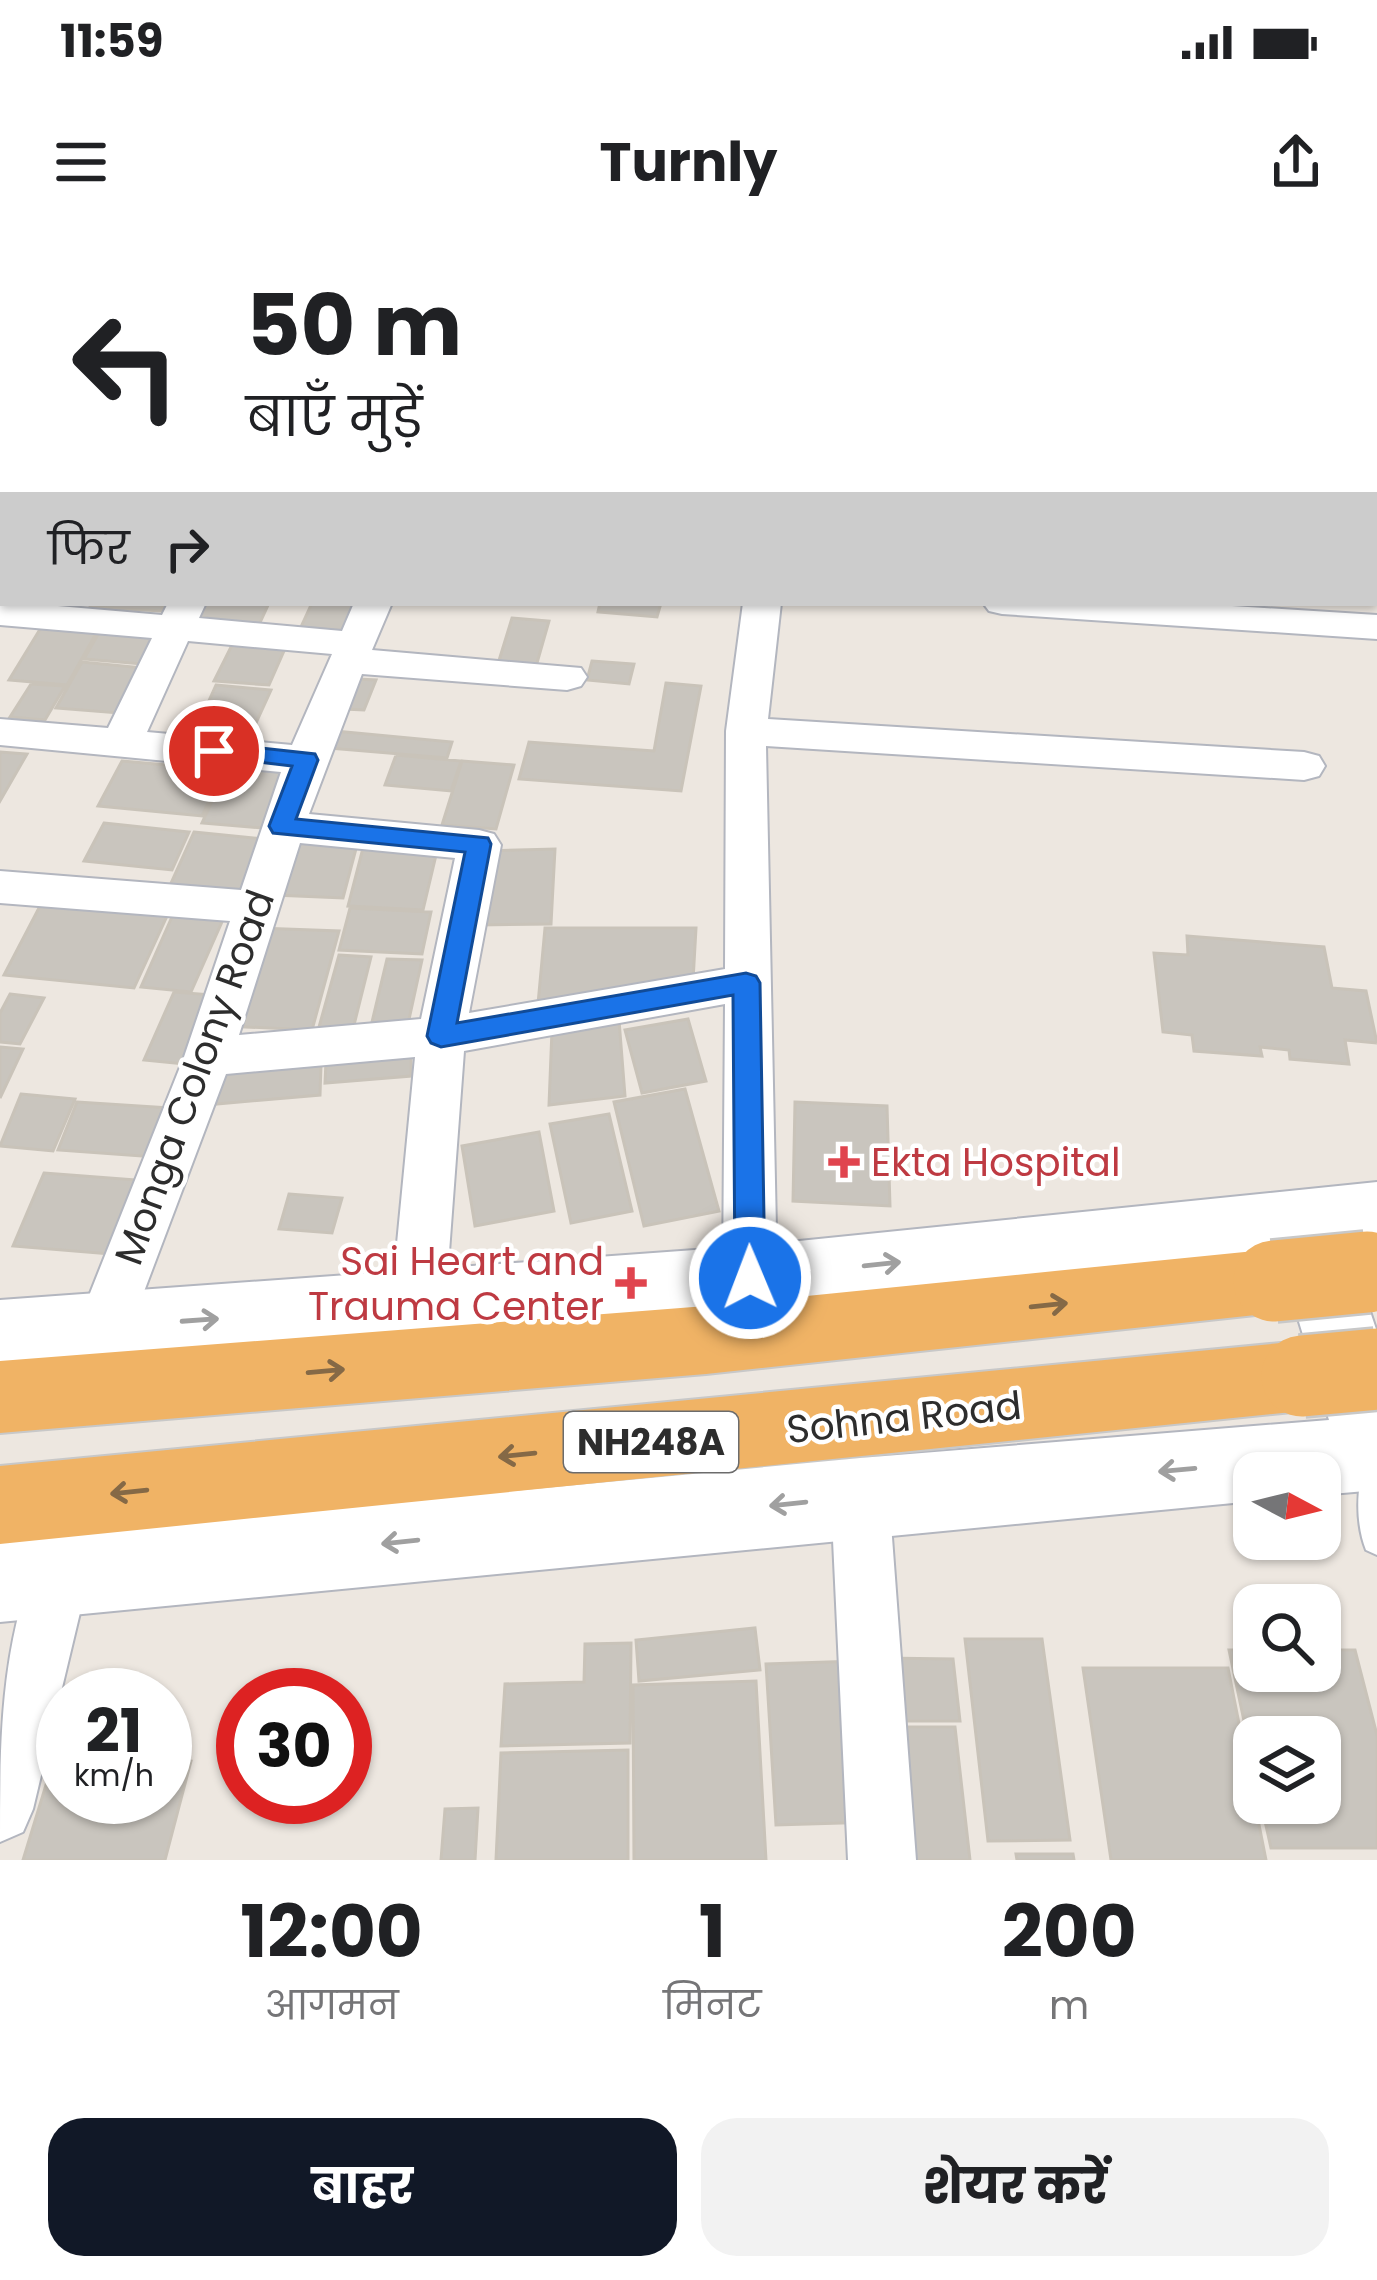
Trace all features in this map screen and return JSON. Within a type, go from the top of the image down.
[{"type":"highway","points":[[0,1397],[706,1340],[1288,1251]]},
{"type":"highway","name":"Sohna Road","points":[[0,1505],[1340,1372]]},
{"type":"main road","points":[[29,1578],[1377,1451],[1288,1251]]},
{"type":"main road","points":[[0,1334],[750,1278],[1288,1251],[1374,1251]]},
{"type":"street","points":[[750,1278],[746,731],[762,606]]},
{"type":"street","points":[[1048,606],[1377,627]]},
{"type":"street","points":[[0,613],[181,615],[360,636],[567,677]]},
{"type":"street","points":[[122,742],[181,615]]},
{"type":"street","name":"Monga Colony Road","points":[[104,1326],[208,1057],[281,826],[360,636]]},
{"type":"street","points":[[746,731],[1304,766]]},
{"type":"street","points":[[0,732],[306,760]]},
{"type":"street","points":[[281,826],[479,844],[441,1036],[418,1306]]},
{"type":"street","points":[[0,887],[256,907]]},
{"type":"street","points":[[208,1057],[441,1036],[746,983]]},
{"type":"street","points":[[860,1497],[882,1860]]},
{"type":"street","points":[[0,1809],[40,1664],[29,1578]]},
{"type":"lane","points":[[1377,1470],[1373,1527],[1377,1540]]},
{"type":"building","points":[[90,606],[164,606],[161,611]]},
{"type":"building","points":[[196,606],[268,606],[258,627],[188,621]]},
{"type":"building","points":[[311,606],[360,606],[348,631],[301,627]]},
{"type":"building","points":[[599,606],[660,606],[657,617],[598,612]]},
{"type":"building","points":[[512,618],[549,621],[535,670],[497,667]]},
{"type":"building","points":[[42,626],[98,630],[67,685],[9,680]]},
{"type":"building","points":[[101,629],[159,635],[142,664],[84,659]]},
{"type":"building","points":[[235,639],[287,644],[269,685],[214,681]]},
{"type":"building","points":[[592,661],[634,664],[629,684],[587,680]]},
{"type":"building","points":[[82,662],[143,668],[119,713],[56,708]]},
{"type":"building","points":[[357,679],[376,680],[364,710],[345,709]]},
{"type":"building","points":[[666,683],[701,686],[681,791],[519,779],[529,742],[654,751]]},
{"type":"building","points":[[31,684],[65,686],[45,720],[10,717]]},
{"type":"building","points":[[216,685],[271,690],[251,734],[196,730]]},
{"type":"building","points":[[335,731],[452,742],[447,758],[328,748]]},
{"type":"building","points":[[0,752],[27,754],[0,801]]},
{"type":"building","points":[[396,755],[461,761],[451,791],[385,785]]},
{"type":"building","points":[[122,761],[223,770],[202,816],[98,806]]},
{"type":"building","points":[[462,761],[514,765],[496,829],[442,825]]},
{"type":"building","points":[[230,762],[288,767],[262,828],[202,823]]},
{"type":"building","points":[[104,823],[189,832],[172,870],[84,861]]},
{"type":"building","points":[[194,832],[264,839],[241,896],[168,890]]},
{"type":"building","points":[[292,842],[357,845],[343,898],[275,895]]},
{"type":"building","points":[[363,848],[437,851],[423,910],[348,906]]},
{"type":"building","points":[[555,849],[551,924],[478,925],[484,851]]},
{"type":"building","points":[[41,904],[167,916],[134,988],[4,975]]},
{"type":"building","points":[[350,908],[431,912],[422,954],[339,950]]},
{"type":"building","points":[[175,910],[225,915],[191,992],[141,987]]},
{"type":"building","points":[[258,928],[339,931],[312,1030],[226,1026]]},
{"type":"building","points":[[545,928],[696,928],[693,981],[538,1004]]},
{"type":"building","points":[[1187,936],[1324,947],[1332,988],[1366,991],[1377,1043],[1345,1040],[1349,1064],[1290,1059],[1289,1050],[1260,1047],[1262,1056],[1194,1051],[1192,1035],[1163,1032],[1154,953],[1188,955]]},
{"type":"building","points":[[339,955],[371,957],[353,1029],[319,1027]]},
{"type":"building","points":[[387,959],[422,960],[408,1024],[372,1022]]},
{"type":"building","points":[[174,992],[212,995],[184,1064],[144,1060]]},
{"type":"building","points":[[10,994],[44,998],[20,1044],[0,1042],[0,1013]]},
{"type":"building","points":[[688,1019],[706,1081],[642,1093],[625,1030]]},
{"type":"building","points":[[619,1020],[625,1096],[549,1105],[552,1030]]},
{"type":"building","points":[[0,1047],[23,1049],[0,1098]]},
{"type":"building","points":[[411,1053],[411,1076],[325,1083],[326,1061]]},
{"type":"building","points":[[321,1065],[320,1095],[205,1105],[207,1075]]},
{"type":"building","points":[[685,1089],[719,1211],[644,1226],[614,1102]]},
{"type":"building","points":[[21,1094],[75,1099],[53,1151],[0,1146]]},
{"type":"building","points":[[77,1102],[172,1108],[155,1157],[58,1150]]},
{"type":"building","points":[[795,1102],[887,1106],[890,1206],[793,1201]]},
{"type":"building","points":[[609,1114],[632,1211],[571,1223],[550,1124]]},
{"type":"building","points":[[539,1132],[554,1211],[475,1226],[462,1146]]},
{"type":"building","points":[[44,1173],[137,1180],[110,1254],[13,1246]]},
{"type":"building","points":[[289,1194],[342,1198],[332,1233],[279,1229]]},
{"type":"building","points":[[755,1628],[760,1670],[639,1681],[636,1640]]},
{"type":"building","points":[[965,1639],[1042,1639],[1070,1840],[988,1841]]},
{"type":"building","points":[[631,1643],[630,1743],[501,1746],[505,1684],[584,1682],[585,1644]]},
{"type":"building","points":[[1341,1650],[1355,1650],[1377,1735],[1377,1848],[1271,1848],[1266,1824],[1341,1824],[1341,1716],[1243,1716],[1238,1692],[1341,1692]]},
{"type":"building","points":[[882,1658],[953,1659],[960,1721],[888,1721]]},
{"type":"building","points":[[858,1661],[874,1822],[776,1825],[766,1664]]},
{"type":"building","points":[[1083,1668],[1228,1668],[1238,1716],[1233,1716],[1233,1824],[1259,1824],[1266,1860],[1111,1860]]},
{"type":"building","points":[[756,1681],[766,1860],[634,1860],[633,1685]]},
{"type":"building","points":[[890,1727],[955,1727],[970,1860],[902,1860]]},
{"type":"building","points":[[628,1750],[628,1860],[496,1860],[501,1753]]},
{"type":"building","points":[[478,1808],[475,1860],[441,1860],[445,1809]]},
{"type":"building","points":[[36,1818],[36,1824],[174,1824],[165,1860],[23,1860]]},
{"type":"building","points":[[1016,1854],[1073,1854],[1074,1860],[1017,1860]]},
{"type":"place","name":"Ekta Hospital","points":[[844,1162]]},
{"type":"place","name":"Sai Heart and Trauma Center","points":[[631,1283]]},
{"type":"route","points":[[214,751],[306,760],[281,826],[479,844],[441,1036],[746,983],[750,1278]]}]
